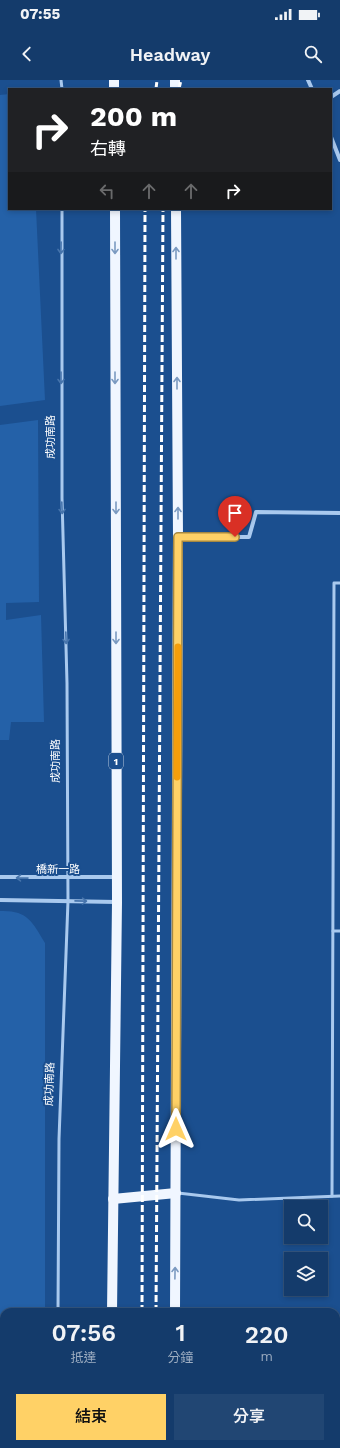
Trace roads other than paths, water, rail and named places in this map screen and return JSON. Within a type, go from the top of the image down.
[{"type":"main road","name":"1","points":[[112,1308],[117,902],[115,210]]},
{"type":"main road","points":[[175,1308],[178,537],[176,210]]},
{"type":"main road","points":[[113,1199],[176,1193]]},
{"type":"street","points":[[332,140],[340,160]]},
{"type":"street","points":[[178,537],[249,537],[256,512],[340,513]]},
{"type":"street","name":"橋新一路","points":[[0,877],[117,877]]},
{"type":"street","points":[[0,900],[117,902]]},
{"type":"lane","name":"成功南路","points":[[58,1308],[58,1139],[68,901],[67,684],[62,498],[62,210]]},
{"type":"lane","points":[[332,1196],[334,584],[340,583]]},
{"type":"lane","points":[[333,931],[340,931]]},
{"type":"lane","points":[[176,1193],[239,1200],[340,1196]]},
{"type":"railway","points":[[156,88],[157,80]]},
{"type":"railway","points":[[179,88],[181,80]]},
{"type":"railway","points":[[142,1308],[145,210]]},
{"type":"railway","points":[[156,1308],[163,210]]}]
